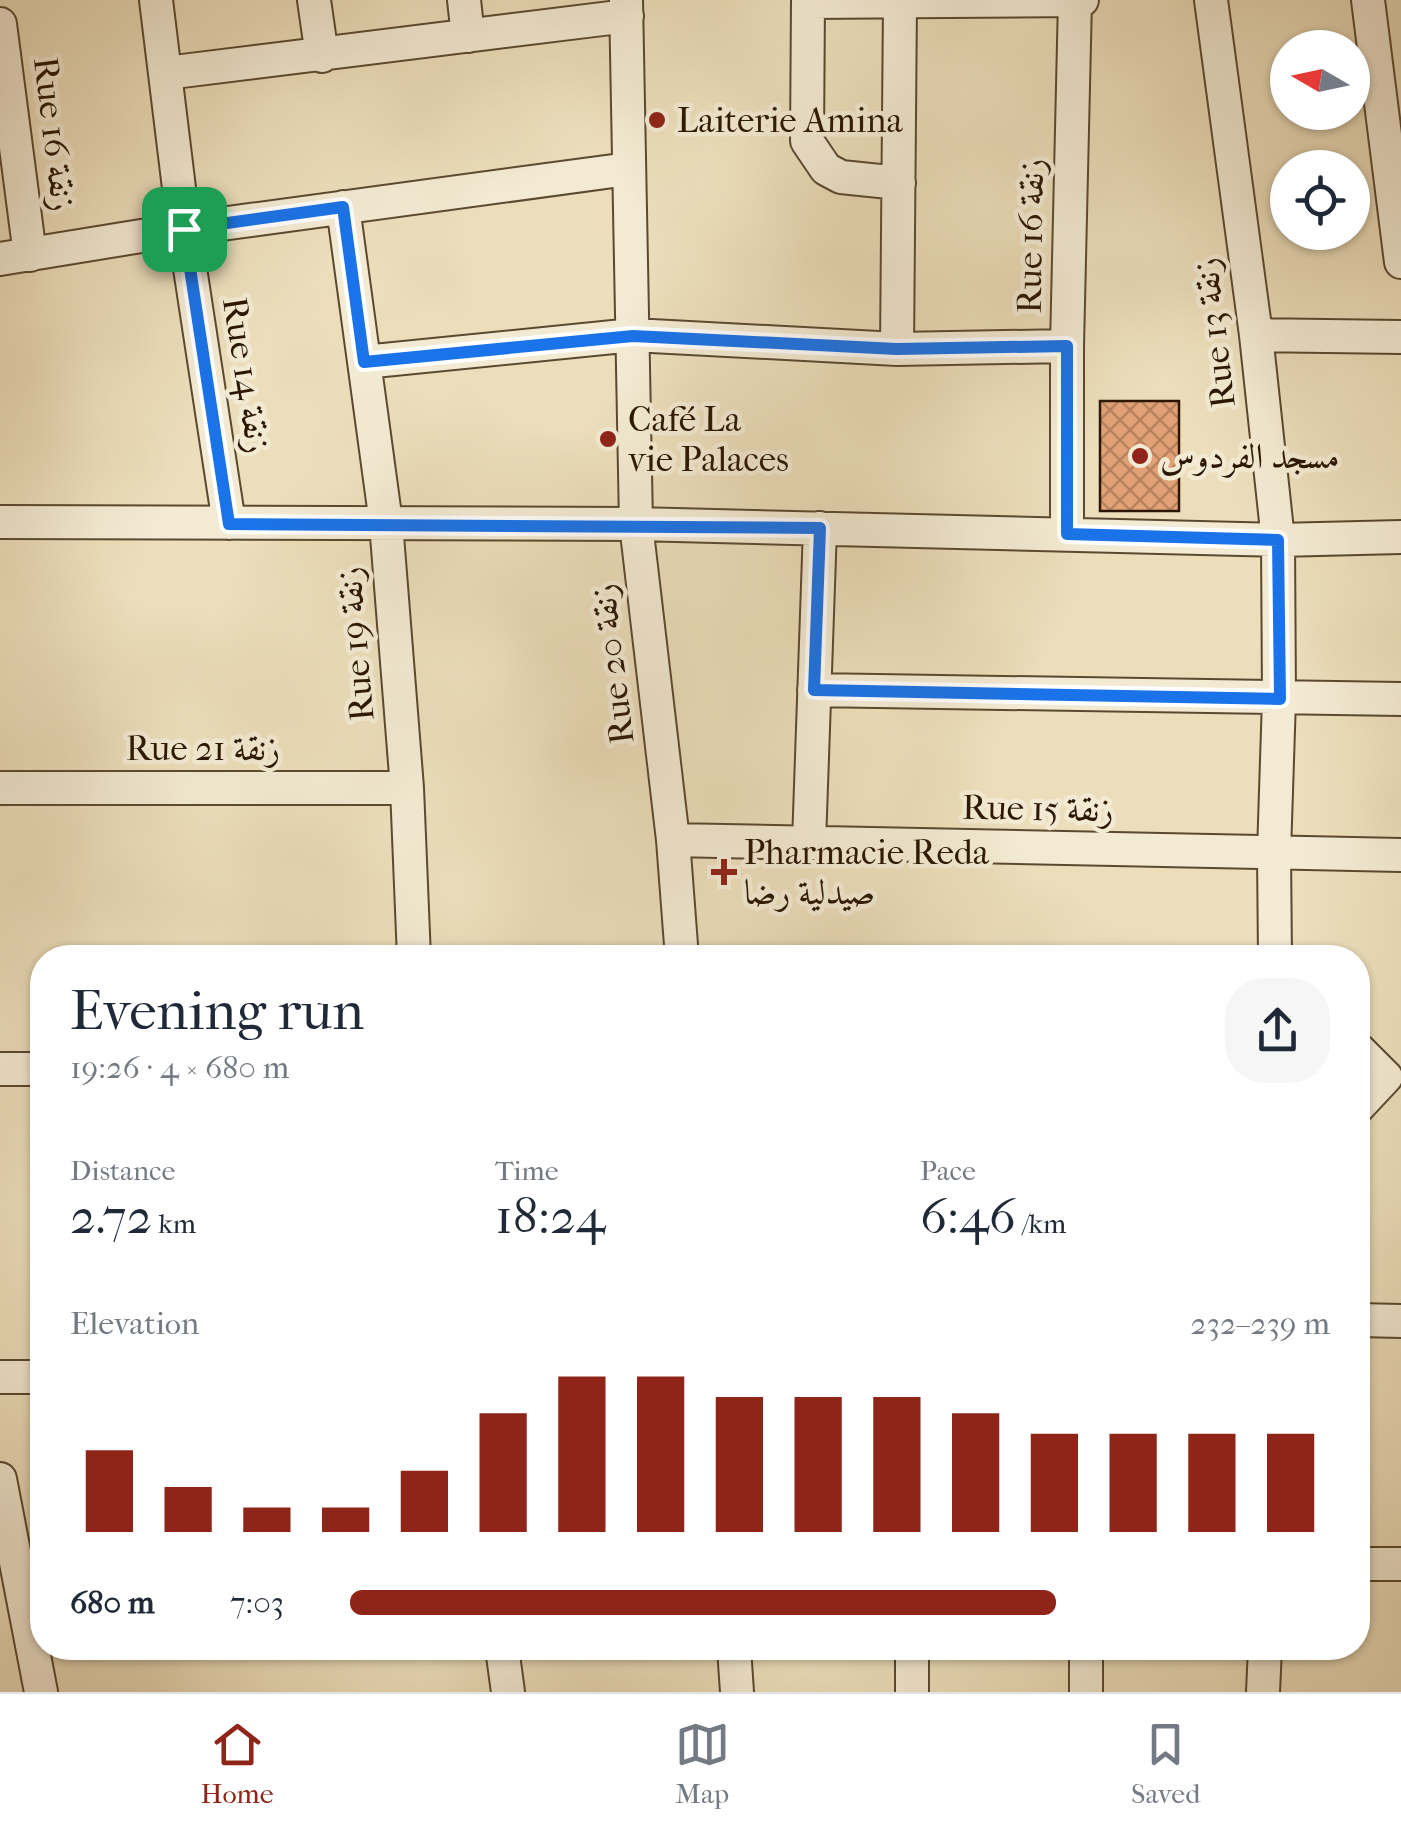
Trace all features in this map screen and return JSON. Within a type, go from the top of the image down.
[{"type":"street","name":"Rue 14 زنقة","points":[[156,0],[184,229],[229,524]]},
{"type":"street","points":[[314,0],[322,56]]},
{"type":"street","points":[[464,0],[468,36]]},
{"type":"street","points":[[899,183],[841,177],[826,169],[807,142],[808,1],[1077,0]]},
{"type":"street","name":"Rue 16 زنقة","points":[[1067,534],[1067,346],[1077,0]]},
{"type":"street","name":"Rue 13 زنقة","points":[[1211,0],[1256,335],[1278,540],[1280,699],[1275,945]]},
{"type":"street","points":[[1368,0],[1394,149],[1401,262]]},
{"type":"street","points":[[897,349],[900,3]]},
{"type":"street","points":[[166,73],[468,36],[626,8]]},
{"type":"street","name":"Rue 20 زنقة","points":[[626,8],[636,524],[673,840],[681,945]]},
{"type":"street","name":"Rue 16 زنقة","points":[[0,24],[15,257]]},
{"type":"street","points":[[15,257],[184,229],[628,169]]},
{"type":"street","name":"Rue 19 زنقة","points":[[343,207],[386,524],[413,945]]},
{"type":"street","points":[[1256,335],[1401,338]]},
{"type":"street","points":[[364,362],[633,336],[897,349],[1067,346]]},
{"type":"street","points":[[0,522],[636,524],[1278,540],[1401,537]]},
{"type":"street","points":[[808,843],[820,528]]},
{"type":"street","points":[[814,690],[1401,699]]},
{"type":"street","name":"Rue 21 زنقة","points":[[0,788],[406,788]]},
{"type":"street","name":"Rue 15 زنقة","points":[[673,840],[1401,855]]},
{"type":"street","points":[[1370,1058],[1394,1077],[1370,1098]]},
{"type":"street","points":[[0,1069],[30,1069]]},
{"type":"street","points":[[1370,1320],[1401,1320]]},
{"type":"street","points":[[0,1377],[30,1377]]},
{"type":"street","points":[[0,1478],[30,1631]]},
{"type":"street","points":[[1370,1564],[1401,1564]]},
{"type":"street","points":[[36,1660],[42,1692]]},
{"type":"street","points":[[504,1660],[508,1692]]},
{"type":"street","points":[[735,1660],[737,1692]]},
{"type":"street","points":[[912,1660],[912,1692]]},
{"type":"street","points":[[1086,1660],[1086,1692]]},
{"type":"street","points":[[1263,1692],[1264,1660]]},
{"type":"building","points":[[1100,401],[1179,401],[1179,511],[1100,511]]},
{"type":"place","name":"Laiterie Amina","points":[[657,120]]},
{"type":"place","name":"Café La vie Palaces","points":[[608,439]]},
{"type":"place","name":"مسجد الفردوس","points":[[1140,456]]},
{"type":"place","name":"Pharmacie Reda صيدلية رضا","points":[[724,872]]},
{"type":"route","points":[[343,207],[364,362],[633,336],[897,349],[1067,346],[1067,534],[1278,540],[1280,699],[814,690],[820,528],[229,524],[184,229],[343,207]]}]
